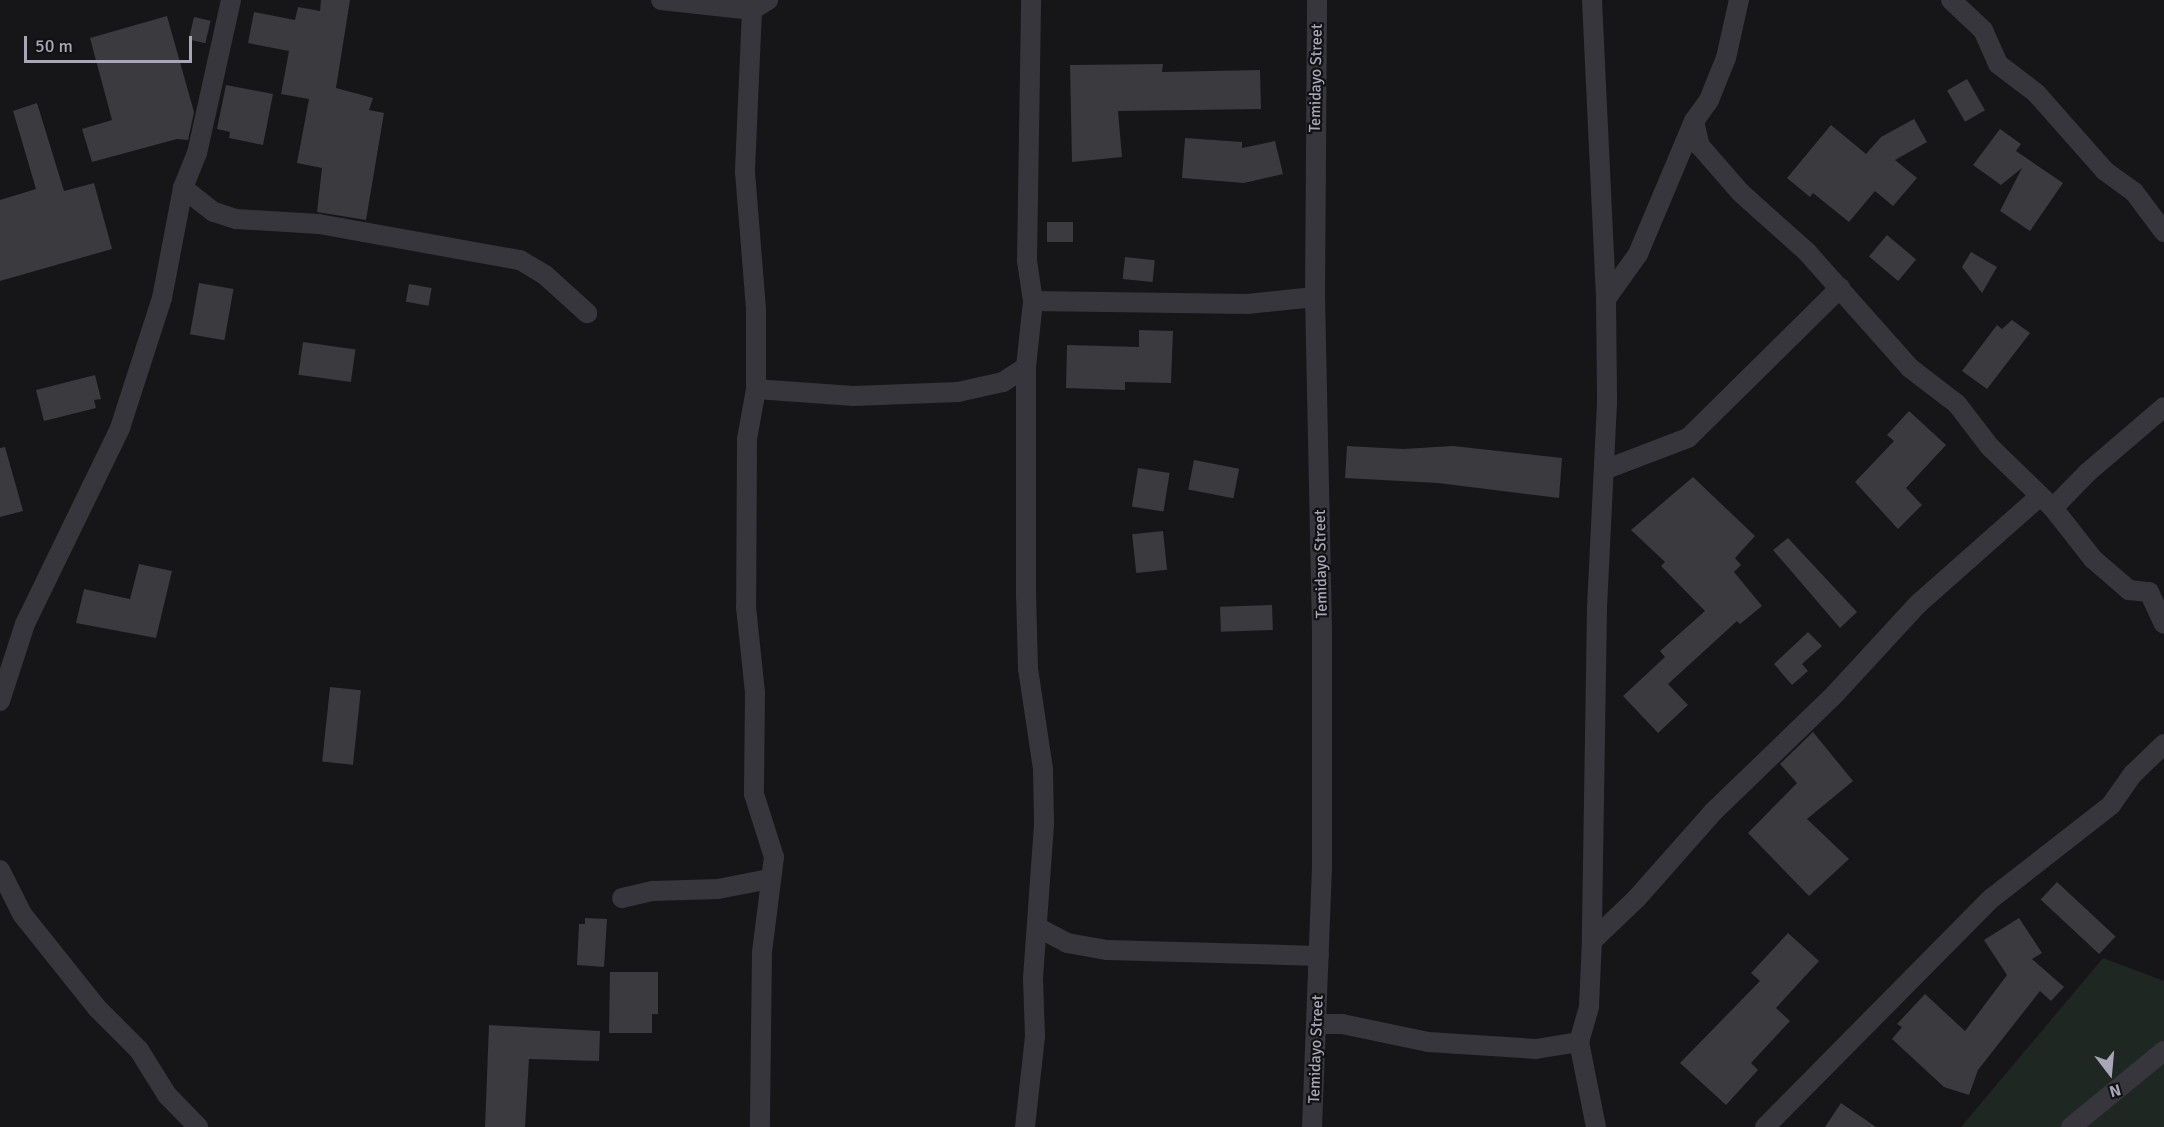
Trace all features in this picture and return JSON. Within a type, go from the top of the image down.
[{"type":"street","points":[[0,701],[25,624],[120,428],[162,298],[183,188],[197,153],[231,0]]},
{"type":"street","points":[[661,0],[760,5],[745,172],[756,309],[756,389],[747,439],[746,607],[755,693],[754,794],[774,857],[769,879],[762,952],[760,1127]]},
{"type":"street","name":"Temidayo Street","points":[[1312,1127],[1318,1024],[1322,630],[1315,297],[1317,0]]},
{"type":"street","points":[[1592,0],[1606,299],[1604,470],[1592,941],[1589,1005],[1579,1042],[1596,1127]]},
{"type":"street","points":[[1606,299],[1638,254],[1694,121],[1709,100],[1726,58],[1739,0]]},
{"type":"street","points":[[1951,0],[1983,30],[1998,64],[2036,93],[2104,171],[2134,192],[2164,232]]},
{"type":"street","points":[[1025,1127],[1035,1036],[1033,978],[1039,928],[1043,801],[1043,769],[1028,669],[1026,367],[1033,301],[1027,261],[1026,4]]},
{"type":"street","points":[[1694,121],[1700,146],[1711,160],[1840,288],[1910,368],[1957,404],[1990,447],[2046,502],[2093,559],[2129,590],[2149,592],[2164,624]]},
{"type":"street","points":[[183,188],[214,212],[236,219],[319,224],[520,260],[545,275],[587,313]]},
{"type":"street","points":[[1604,470],[1688,438],[1840,288]]},
{"type":"street","points":[[1033,301],[1247,304],[1315,297]]},
{"type":"street","points":[[756,389],[854,396],[958,392],[992,386],[1026,367]]},
{"type":"street","points":[[1592,941],[1637,898],[1713,812],[1835,694],[1918,604],[2046,502],[2087,473],[2164,407]]},
{"type":"street","points":[[1765,1127],[1992,898],[2111,805],[2133,774],[2164,744]]},
{"type":"street","points":[[0,870],[21,914],[97,1008],[140,1050],[167,1095],[198,1127]]},
{"type":"street","points":[[622,898],[653,891],[718,889],[769,879]]},
{"type":"street","points":[[1039,928],[1066,943],[1107,950],[1319,956]]},
{"type":"street","points":[[1318,1024],[1342,1024],[1367,1032],[1428,1042],[1536,1048],[1579,1042]]},
{"type":"street","points":[[2071,1127],[2164,1051]]},
{"type":"shaded area","points":[[2103,958],[2164,981],[2164,1127],[1961,1127]]},
{"type":"building","points":[[321,0],[350,0],[336,88],[373,98],[369,110],[384,113],[366,220],[317,212],[322,168],[297,163],[309,99],[281,94],[289,51],[248,43],[254,12],[295,20],[298,7],[320,11]]},
{"type":"building","points":[[167,16],[194,112],[188,140],[177,139],[92,162],[82,129],[112,120],[90,38]]},
{"type":"building","points":[[194,17],[211,21],[205,43],[189,39]]},
{"type":"building","points":[[1163,64],[1162,72],[1260,70],[1261,109],[1118,111],[1122,157],[1072,162],[1070,65]]},
{"type":"building","points":[[1967,79],[1985,110],[1965,122],[1947,90]]},
{"type":"building","points":[[226,85],[273,94],[263,145],[229,138],[230,132],[217,129]]},
{"type":"building","points":[[37,103],[64,191],[94,183],[112,249],[0,281],[0,200],[36,189],[13,111]]},
{"type":"building","points":[[1914,119],[1927,142],[1895,160],[1917,178],[1893,206],[1875,191],[1849,222],[1813,193],[1810,197],[1787,178],[1831,125],[1866,154],[1881,137]]},
{"type":"building","points":[[2000,129],[2021,144],[2016,151],[2063,183],[2030,231],[2000,211],[2022,168],[2001,185],[1973,165]]},
{"type":"building","points":[[1185,138],[1242,142],[1242,148],[1275,141],[1283,174],[1244,183],[1182,178]]},
{"type":"building","points":[[1047,222],[1073,222],[1073,242],[1047,242]]},
{"type":"building","points":[[1887,235],[1916,259],[1898,281],[1869,256]]},
{"type":"building","points":[[1971,252],[1997,267],[1982,293],[1962,267]]},
{"type":"building","points":[[1125,257],[1155,260],[1153,282],[1123,279]]},
{"type":"building","points":[[199,283],[233,289],[224,340],[190,334]]},
{"type":"building","points":[[409,284],[432,288],[429,306],[406,302]]},
{"type":"building","points":[[2012,320],[2030,333],[1987,389],[1962,371],[1997,325],[2002,329]]},
{"type":"building","points":[[1139,330],[1173,331],[1171,383],[1125,382],[1125,390],[1066,388],[1067,345],[1139,347]]},
{"type":"building","points":[[303,342],[355,349],[351,382],[298,375]]},
{"type":"building","points":[[95,375],[101,399],[94,400],[96,408],[44,421],[36,390]]},
{"type":"building","points":[[1909,411],[1946,445],[1906,488],[1922,505],[1898,529],[1855,482],[1894,441],[1887,435]]},
{"type":"building","points":[[1347,446],[1403,449],[1453,446],[1562,458],[1559,498],[1438,483],[1345,478]]},
{"type":"building","points":[[5,447],[23,511],[0,517],[0,448]]},
{"type":"building","points":[[1194,460],[1239,469],[1233,498],[1188,489]]},
{"type":"building","points":[[1138,468],[1170,473],[1164,512],[1132,507]]},
{"type":"building","points":[[1693,477],[1755,536],[1735,558],[1741,565],[1734,572],[1762,606],[1740,624],[1737,621],[1668,684],[1688,705],[1658,733],[1623,696],[1665,657],[1660,651],[1705,611],[1661,566],[1665,562],[1631,530]]},
{"type":"building","points":[[1163,531],[1167,570],[1136,573],[1132,534]]},
{"type":"building","points":[[1788,538],[1857,612],[1840,628],[1773,550]]},
{"type":"building","points":[[139,564],[172,571],[156,638],[76,623],[84,589],[130,599]]},
{"type":"building","points":[[1272,605],[1273,630],[1221,632],[1220,607]]},
{"type":"building","points":[[1808,632],[1822,646],[1802,664],[1808,671],[1792,685],[1774,664]]},
{"type":"building","points":[[330,687],[361,690],[353,765],[322,762]]},
{"type":"building","points":[[1813,732],[1853,781],[1807,819],[1849,859],[1809,896],[1748,833],[1797,783],[1780,764]]},
{"type":"building","points":[[2057,882],[2116,937],[2099,954],[2041,900]]},
{"type":"building","points":[[585,918],[607,919],[604,967],[577,965],[579,924],[585,924]]},
{"type":"building","points":[[2019,918],[2042,953],[2032,959],[2064,987],[2051,1001],[2040,991],[1978,1070],[1969,1095],[1944,1087],[1892,1039],[1902,1027],[1897,1024],[1925,994],[1965,1031],[2007,975],[1984,940]]},
{"type":"building","points":[[1788,933],[1819,961],[1776,1008],[1790,1021],[1751,1063],[1758,1070],[1726,1105],[1680,1063],[1760,981],[1751,973]]},
{"type":"building","points":[[610,972],[658,972],[658,1014],[652,1014],[652,1033],[609,1033]]},
{"type":"building","points":[[489,1025],[600,1031],[599,1061],[529,1059],[525,1127],[485,1127]]},
{"type":"building","points":[[1841,1103],[1876,1127],[1825,1127]]}]
